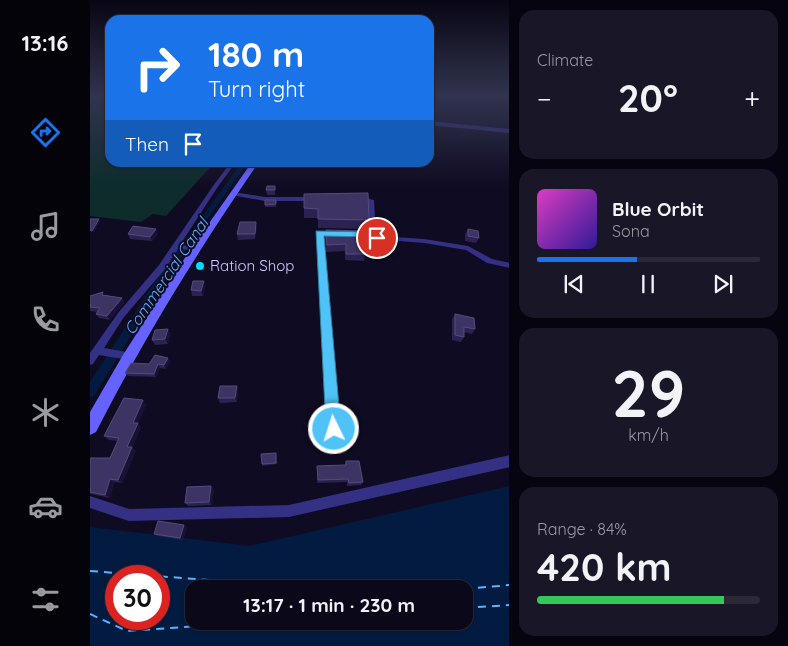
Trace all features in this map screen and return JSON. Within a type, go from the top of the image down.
[{"type":"main road","points":[[90,427],[129,356],[197,249],[252,167]]},
{"type":"street","points":[[466,126],[509,131]]},
{"type":"street","points":[[90,362],[121,315],[162,267],[214,187],[230,167]]},
{"type":"street","points":[[233,194],[265,200],[320,199]]},
{"type":"street","points":[[351,198],[371,200],[369,234],[381,240],[424,241],[468,248],[490,261],[509,266]]},
{"type":"street","points":[[334,429],[319,233],[346,234]]},
{"type":"street","points":[[175,246],[197,249]]},
{"type":"street","points":[[97,351],[129,356]]},
{"type":"street","points":[[90,502],[129,515],[290,511],[509,461]]},
{"type":"green space","points":[[90,126],[105,126],[105,167],[210,167],[166,216],[153,214],[141,222],[90,216]]},
{"type":"water","points":[[509,486],[509,646],[90,646],[90,527],[250,546]]},
{"type":"building","points":[[267,186],[275,186],[275,190],[266,190]]},
{"type":"building","points":[[368,193],[369,220],[318,219],[318,209],[304,208],[304,194]]},
{"type":"building","points":[[265,200],[276,200],[276,204],[265,205]]},
{"type":"building","points":[[90,219],[99,219],[92,231],[90,230]]},
{"type":"building","points":[[240,222],[256,222],[255,234],[237,234]]},
{"type":"building","points":[[133,226],[156,229],[150,237],[128,234]]},
{"type":"building","points":[[468,229],[478,231],[479,238],[468,236]]},
{"type":"building","points":[[326,230],[362,231],[365,254],[346,254],[346,244],[327,245]]},
{"type":"building","points":[[193,281],[204,281],[201,291],[191,290]]},
{"type":"building","points":[[103,292],[102,295],[122,298],[107,316],[96,314],[100,308],[90,307],[90,296]]},
{"type":"building","points":[[455,314],[474,318],[475,329],[464,327],[464,337],[455,335]]},
{"type":"building","points":[[168,329],[165,339],[152,340],[155,330]]},
{"type":"building","points":[[155,355],[168,358],[164,365],[158,364],[154,374],[125,373],[131,363],[149,364]]},
{"type":"building","points":[[220,386],[237,386],[235,398],[218,398]]},
{"type":"building","points":[[124,398],[143,400],[133,423],[138,423],[127,447],[132,447],[118,480],[110,479],[105,495],[90,492],[90,458],[110,458],[119,438],[104,436]]},
{"type":"building","points":[[276,453],[276,463],[262,464],[261,454]]},
{"type":"building","points":[[346,461],[359,461],[363,482],[349,483],[348,479],[318,480],[317,466],[346,465]]},
{"type":"building","points":[[211,486],[209,502],[185,503],[187,487]]},
{"type":"building","points":[[158,521],[184,525],[180,538],[154,534]]},
{"type":"waterway","name":"Commercial Canal","points":[[90,392],[165,273],[241,167]]},
{"type":"ferry route","points":[[90,571],[209,580]]},
{"type":"ferry route","points":[[473,588],[509,585]]},
{"type":"ferry route","points":[[473,607],[509,605]]},
{"type":"ferry route","points":[[90,614],[127,631],[185,627]]},
{"type":"place","name":"Ration Shop","points":[[200,266]]},
{"type":"route","points":[[334,429],[319,233],[373,234],[377,238]]}]
